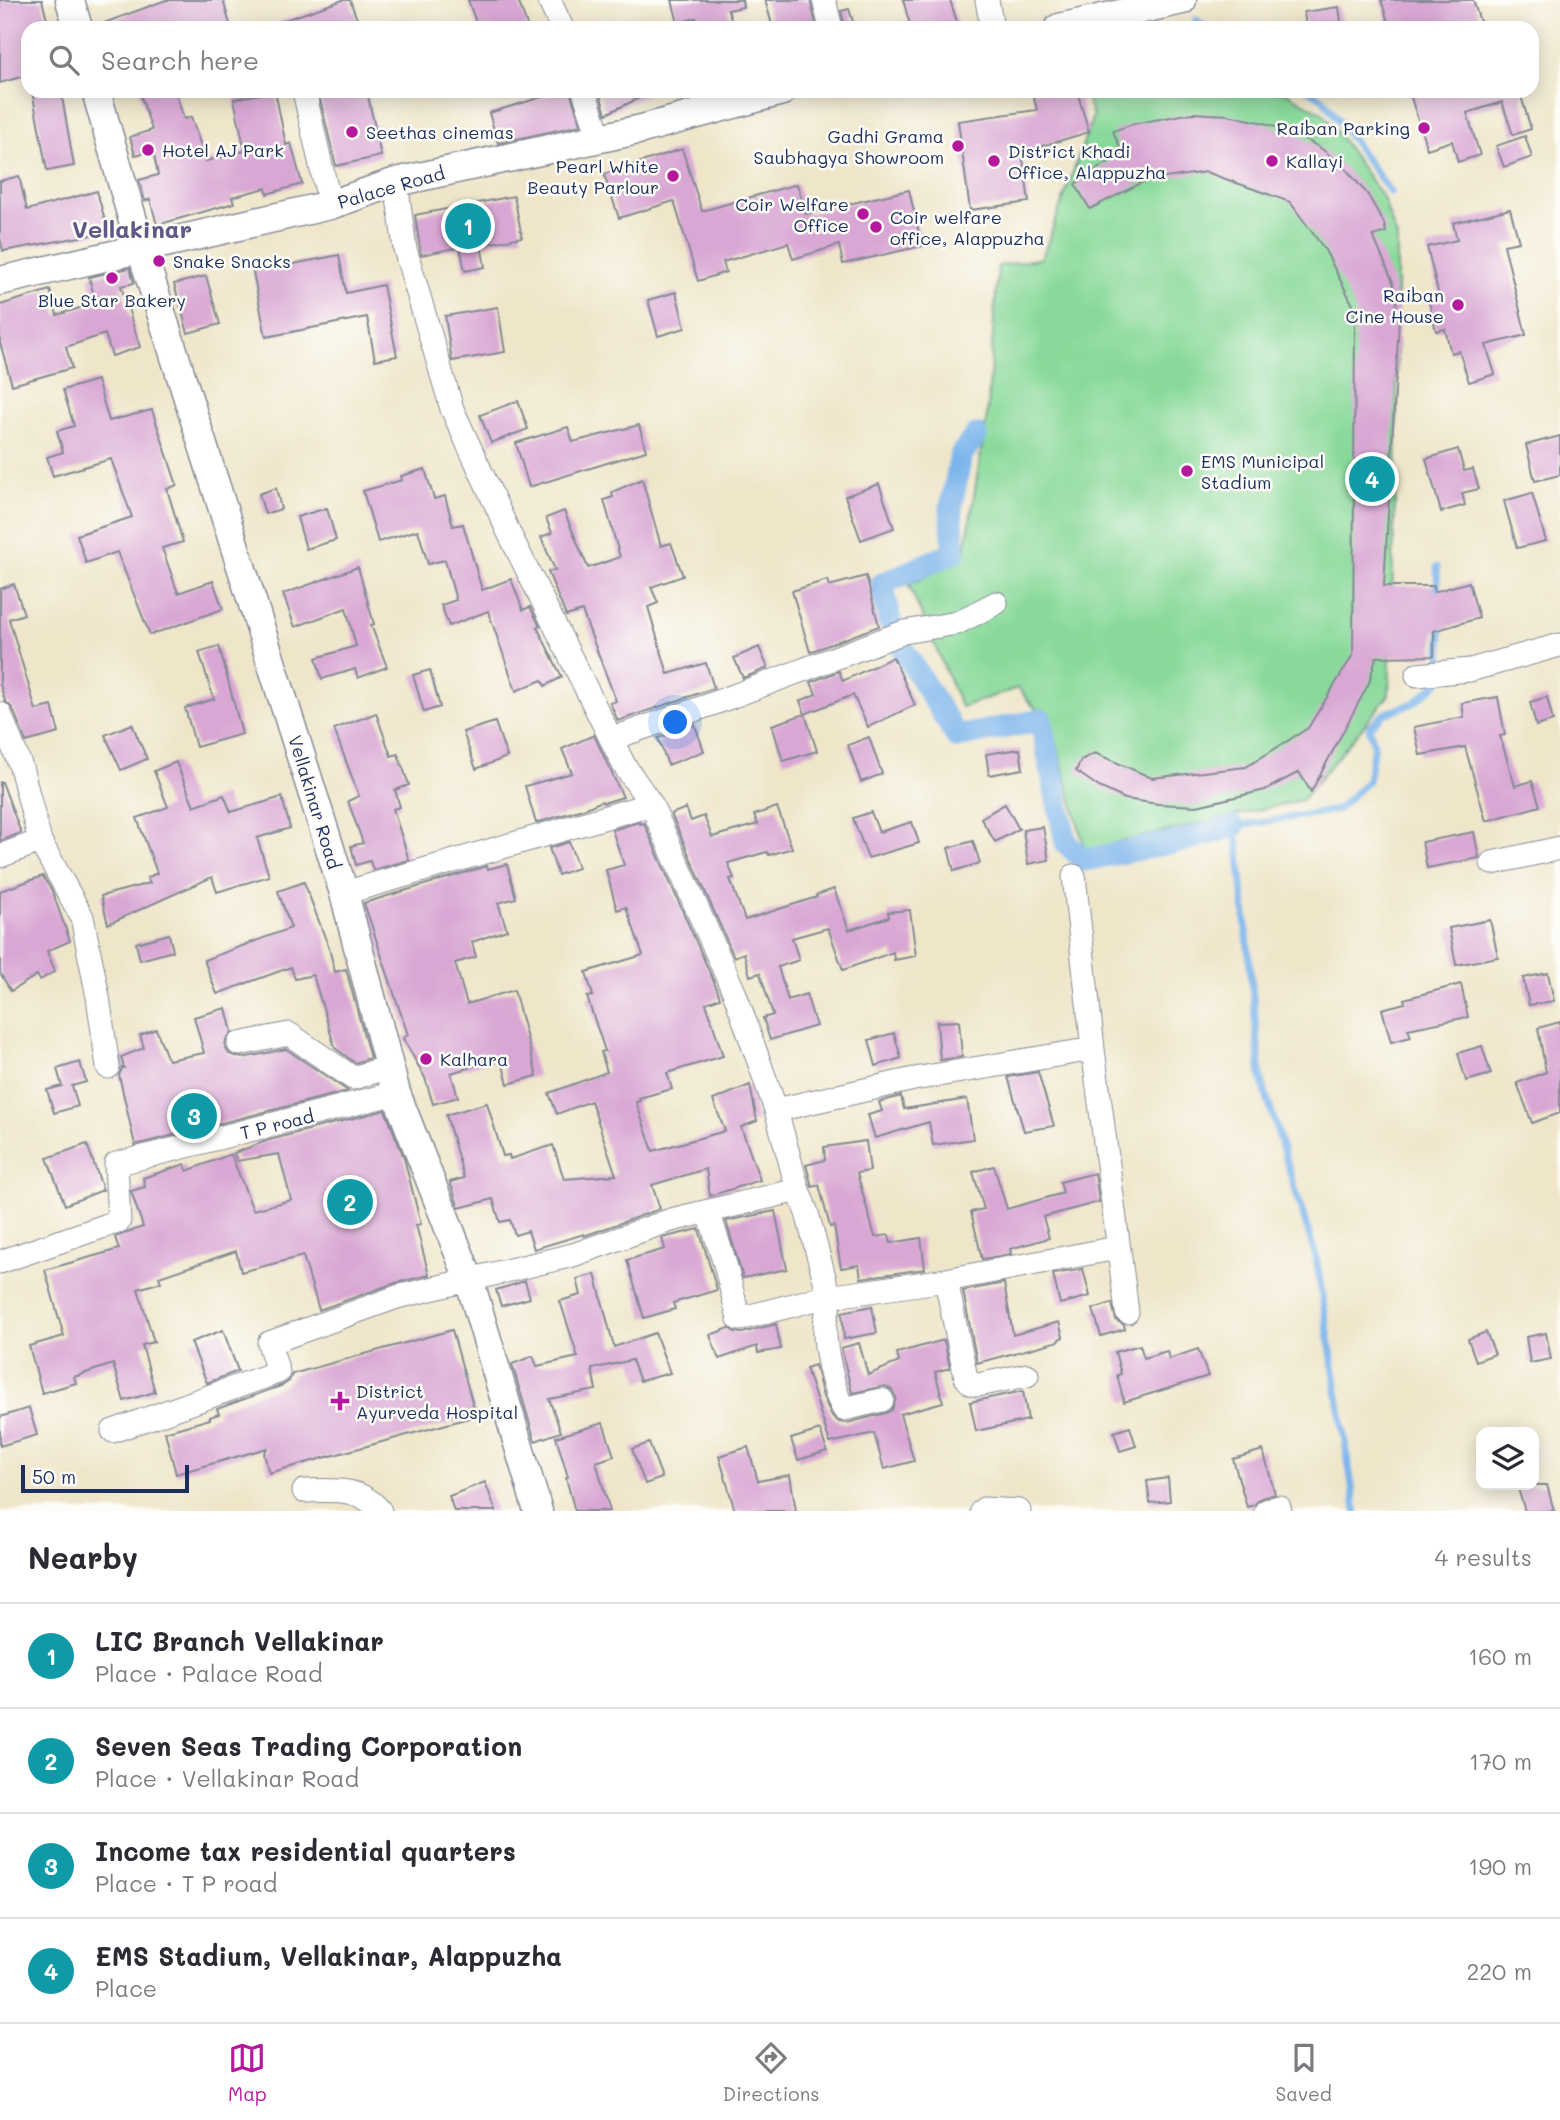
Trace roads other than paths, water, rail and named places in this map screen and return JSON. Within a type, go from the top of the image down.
[{"type":"main road","points":[[70,0],[76,21]]},
{"type":"main road","points":[[1090,21],[1182,0]]},
{"type":"main road","name":"Vellakinar Road","points":[[98,98],[141,249],[344,893],[392,1080],[469,1279],[538,1511]]},
{"type":"main road","name":"Palace Road","points":[[0,281],[330,205],[396,182],[600,139],[755,98]]},
{"type":"street","points":[[549,0],[559,21]]},
{"type":"street","points":[[824,0],[829,21]]},
{"type":"street","points":[[987,0],[991,21]]},
{"type":"street","points":[[306,98],[330,205]]},
{"type":"street","points":[[586,98],[600,139]]},
{"type":"street","points":[[396,182],[405,249],[452,409],[509,533],[624,765],[651,804],[735,994],[776,1110],[827,1288],[832,1295],[824,1327],[832,1376],[841,1405],[844,1409],[882,1400]]},
{"type":"street","points":[[611,738],[712,704],[904,632],[957,623],[996,603]]},
{"type":"street","points":[[1417,675],[1470,670],[1560,645]]},
{"type":"street","points":[[0,714],[21,767],[40,841],[82,918],[98,997],[108,1067]]},
{"type":"street","points":[[344,893],[651,804]]},
{"type":"street","points":[[0,856],[40,841]]},
{"type":"street","points":[[1492,863],[1560,848]]},
{"type":"street","points":[[1074,876],[1117,1248],[1127,1312]]},
{"type":"street","points":[[239,1044],[289,1034],[353,1078],[392,1080]]},
{"type":"street","points":[[776,1110],[914,1079],[1093,1049]]},
{"type":"street","name":"T P road","points":[[0,1262],[119,1221],[116,1164],[392,1080]]},
{"type":"street","points":[[113,1431],[278,1372],[269,1343],[397,1297],[573,1255],[671,1220],[798,1190]]},
{"type":"street","points":[[708,1211],[739,1319],[832,1295],[840,1297],[946,1280],[1117,1248]]},
{"type":"street","points":[[946,1280],[966,1378],[972,1384],[978,1385],[1027,1375]]},
{"type":"street","points":[[304,1491],[355,1492],[373,1502],[380,1511]]},
{"type":"street","points":[[1266,1511],[1279,1507],[1280,1511]]},
{"type":"street","points":[[982,1511],[984,1508],[1018,1511]]},
{"type":"waterway","points":[[1321,98],[1390,192]]},
{"type":"waterway","points":[[890,621],[882,584],[954,552],[951,507],[961,455],[976,435]]},
{"type":"waterway","points":[[1437,567],[1438,597]]},
{"type":"waterway","points":[[1356,1511],[1316,1257],[1261,1078],[1238,844],[1233,827],[1337,810],[1368,781],[1374,745],[1369,727],[1384,714],[1414,703],[1442,679],[1440,620]]},
{"type":"waterway","points":[[902,648],[957,737],[1041,720],[1066,843],[1084,860],[1181,841],[1233,827]]},
{"type":"place","name":"Raiban Parking","points":[[1424,128]]},
{"type":"place","name":"Seethas cinemas","points":[[352,132]]},
{"type":"place","name":"Gadhi Grama Saubhagya Showroom","points":[[958,146]]},
{"type":"place","name":"Hotel AJ Park","points":[[148,150]]},
{"type":"place","name":"District Khadi Office, Alappuzha","points":[[994,161]]},
{"type":"place","name":"Kallayi","points":[[1272,161]]},
{"type":"place","name":"Pearl White Beauty Parlour","points":[[673,176]]},
{"type":"place","name":"Coir Welfare Office","points":[[863,214]]},
{"type":"place","name":"LIC Branch Vellakinar","points":[[468,226]]},
{"type":"place","name":"Coir welfare office, Alappuzha","points":[[876,227]]},
{"type":"place","name":"Snake Snacks","points":[[159,261]]},
{"type":"place","name":"Blue Star Bakery","points":[[112,278]]},
{"type":"place","name":"Raiban Cine House","points":[[1458,305]]},
{"type":"place","name":"EMS Municipal Stadium","points":[[1187,471]]},
{"type":"place","name":"EMS Stadium, Vellakinar, Alappuzha","points":[[1372,479]]},
{"type":"place","name":"Kalhara","points":[[426,1059]]},
{"type":"place","name":"Income tax residential quarters","points":[[194,1116]]},
{"type":"place","name":"Seven Seas Trading Corporation","points":[[350,1202]]},
{"type":"place","name":"District Ayurveda Hospital","points":[[340,1401]]},
{"type":"district","name":"Vellakinar","points":[[132,228]]}]
